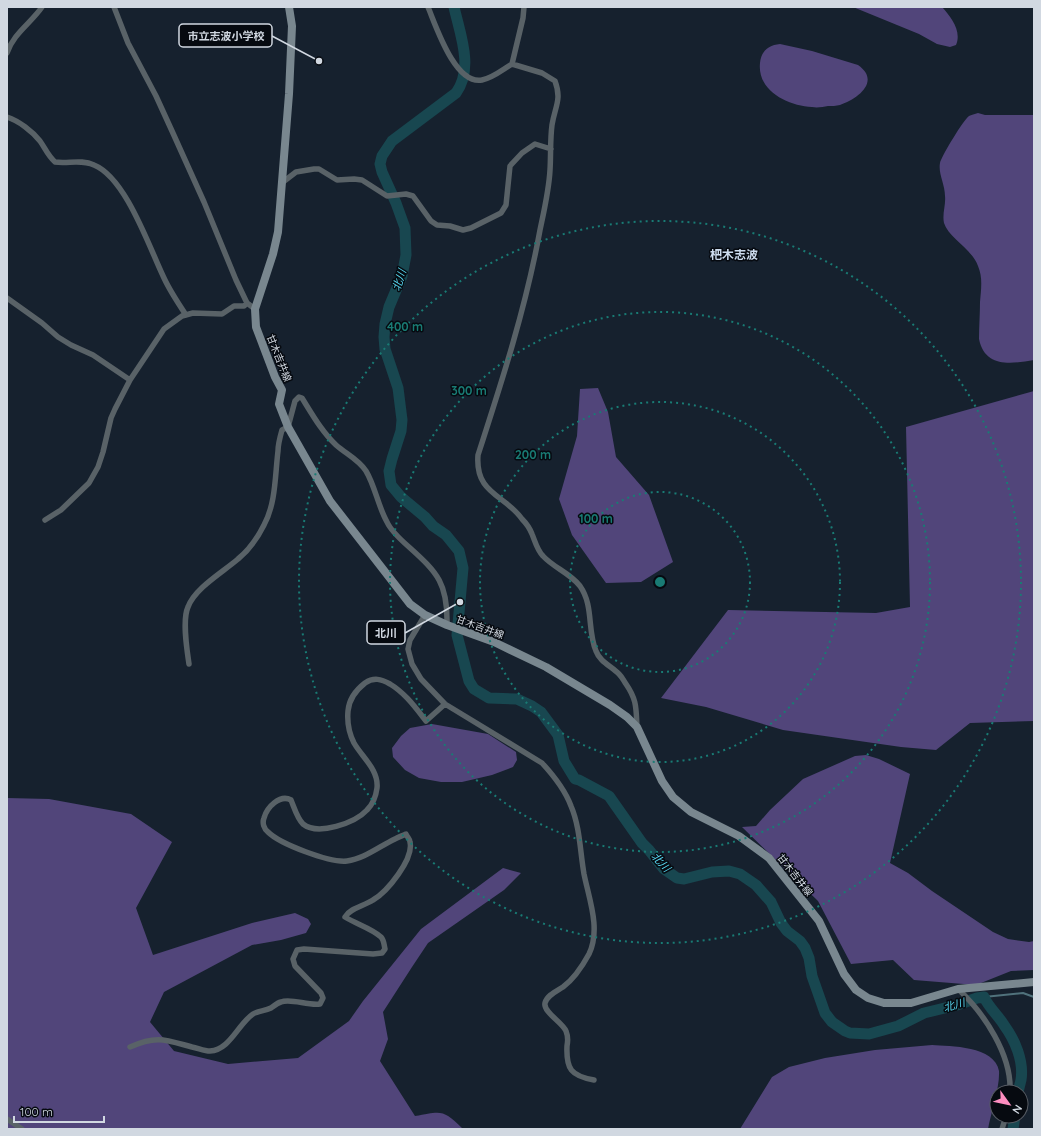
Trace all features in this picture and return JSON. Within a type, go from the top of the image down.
[{"type":"main road","name":"甘木吉井線","points":[[289,7],[292,26],[283,182],[278,232],[273,254],[254,309],[256,328],[275,377],[282,390],[279,404],[288,427],[330,501],[410,604],[425,615],[447,625],[494,642],[546,667],[610,705],[627,717],[637,727],[662,781],[673,796],[691,812],[739,836],[769,858],[819,921],[844,974],[856,990],[868,998],[884,1004],[912,1003],[958,989],[1034,982]]},
{"type":"street","points":[[7,53],[14,39],[42,7]]},
{"type":"street","points":[[114,7],[128,43],[156,96],[172,131],[247,303],[254,309]]},
{"type":"street","points":[[428,7],[451,60],[460,70],[472,79],[480,80],[492,77],[512,64],[523,18],[524,7]]},
{"type":"street","points":[[512,64],[542,73],[555,81],[558,91],[558,101],[552,125],[549,180],[531,278],[478,455],[477,463],[480,476],[485,485],[491,492],[520,515],[532,533],[543,556],[572,577],[587,598],[590,611],[592,638],[596,652],[602,661],[619,674],[633,694],[636,706],[637,727]]},
{"type":"street","points":[[7,117],[32,133],[51,159],[55,162],[79,161],[89,163],[96,165],[110,175],[131,208],[164,280],[186,315]]},
{"type":"street","points":[[283,182],[296,172],[314,169],[319,170],[337,180],[354,178],[362,180],[387,196],[406,194],[413,196],[431,221],[437,225],[450,226],[463,230],[483,223],[501,213],[506,204],[510,166],[517,157],[535,144],[551,149]]},
{"type":"street","points":[[7,298],[42,323],[58,337],[93,355],[130,380]]},
{"type":"street","points":[[45,520],[62,510],[88,484],[98,467],[104,452],[111,418],[130,380],[164,329],[182,316],[194,312],[222,314],[234,306],[244,306],[247,303]]},
{"type":"street","points":[[189,664],[186,633],[188,607],[198,592],[240,558],[252,544],[264,525],[272,502],[278,448],[282,430],[288,427],[295,400],[299,397],[302,398],[324,432],[336,445],[357,460],[366,471],[387,522],[404,542],[436,573],[446,597],[447,625]]},
{"type":"street","points":[[425,615],[410,640],[408,649],[409,655],[421,679],[445,704],[542,763],[553,775],[565,793],[575,815],[593,918],[592,944],[589,954],[574,977],[563,987],[548,997],[545,1005],[547,1010],[567,1032],[567,1059],[569,1068],[576,1075],[582,1078],[594,1080]]},
{"type":"street","points":[[130,1048],[154,1039],[165,1040],[209,1051],[220,1048],[245,1021],[254,1014],[281,1002],[286,1001],[312,1005],[320,1004],[323,998],[321,993],[296,966],[293,958],[297,950],[304,949],[373,954],[382,953],[385,949],[382,938],[345,917],[349,912],[374,900],[390,886],[406,862],[410,852],[410,842],[406,834],[355,859],[338,861],[324,859],[279,839],[267,832],[264,825],[264,818],[272,804],[280,799],[287,798],[291,800],[302,823],[310,828],[320,829],[335,826],[358,817],[367,810],[375,798],[377,786],[374,773],[354,742],[348,726],[347,718],[350,700],[358,688],[368,681],[375,679],[382,680],[396,688],[404,694],[426,720],[445,704]]},
{"type":"street","points":[[958,989],[988,1025],[1002,1050],[1009,1072],[1011,1084]]},
{"type":"street","points":[[7,1118],[22,1129]]},
{"type":"shaded area","points":[[853,7],[942,7],[949,15],[957,29],[958,35],[956,45],[950,47],[937,44],[919,34]]},
{"type":"shaded area","points":[[780,44],[812,51],[858,65],[865,71],[867,83],[860,94],[847,102],[838,105],[820,107],[803,106],[784,100],[769,89],[763,82],[760,73],[762,55],[766,49]]},
{"type":"shaded area","points":[[978,113],[985,115],[1034,115],[1034,360],[1008,363],[1000,362],[987,355],[982,348],[979,339],[981,284],[980,270],[971,254],[950,233],[944,223],[943,216],[945,196],[940,171],[941,159],[966,119],[969,116]]},
{"type":"shaded area","points":[[598,388],[608,412],[616,457],[649,495],[673,562],[641,582],[606,583],[572,535],[559,499],[577,436],[580,389]]},
{"type":"shaded area","points":[[1034,391],[1034,721],[970,723],[936,750],[901,747],[783,730],[706,707],[661,698],[728,610],[876,613],[910,607],[906,427]]},
{"type":"shaded area","points":[[432,724],[488,734],[516,752],[517,760],[513,767],[492,775],[462,782],[441,782],[419,778],[405,770],[393,757],[392,748],[401,736],[410,728]]},
{"type":"shaded area","points":[[866,755],[879,759],[910,774],[890,863],[908,873],[993,932],[1008,939],[1029,942],[1034,941],[1034,970],[1011,971],[976,985],[914,980],[893,960],[851,964],[818,901],[742,827],[756,826],[770,810],[803,779],[855,756]]},
{"type":"shaded area","points":[[7,798],[49,799],[131,814],[172,842],[136,908],[153,955],[252,923],[295,913],[308,919],[311,924],[306,933],[281,940],[252,945],[164,992],[150,1022],[174,1051],[228,1064],[298,1058],[349,1021],[363,1001],[421,929],[503,868],[521,873],[504,890],[428,943],[383,1012],[388,1039],[380,1061],[415,1116],[431,1113],[442,1113],[451,1118],[463,1129],[7,1129]]},
{"type":"shaded area","points":[[932,1045],[950,1046],[971,1049],[981,1052],[989,1057],[996,1063],[999,1071],[999,1077],[998,1084],[989,1084],[988,1129],[740,1129],[772,1077],[789,1067],[825,1058],[875,1050]]},
{"type":"waterway","name":"北川","points":[[454,7],[464,51],[464,73],[461,83],[456,93],[392,141],[382,156],[380,164],[405,228],[406,255],[402,276],[389,307],[384,337],[385,349],[398,388],[402,420],[401,431],[389,471],[391,485],[401,497],[425,517],[433,526],[446,535],[459,551],[463,568],[457,635],[469,681],[474,689],[489,698],[517,699],[541,712],[558,735],[564,761],[575,779],[609,796],[642,843],[664,869],[677,878],[684,879],[712,872],[729,871],[740,874],[756,885],[771,902],[781,923],[787,931],[800,941],[805,948],[809,958],[812,976],[825,1013],[832,1022],[850,1033],[869,1034],[898,1026],[924,1013],[984,997],[988,1005],[1002,1021],[1018,1051],[1022,1073],[1020,1084]]},
{"type":"waterway","points":[[984,997],[1023,993],[1034,997]]},
{"type":"waterway","name":"北川","points":[[1013,1129],[1014,1124]]},
{"type":"place","name":"市立志波小学校","points":[[319,61]]},
{"type":"place","name":"北川","points":[[460,602]]},
{"type":"district","name":"杷木志波","points":[[734,254]]}]
